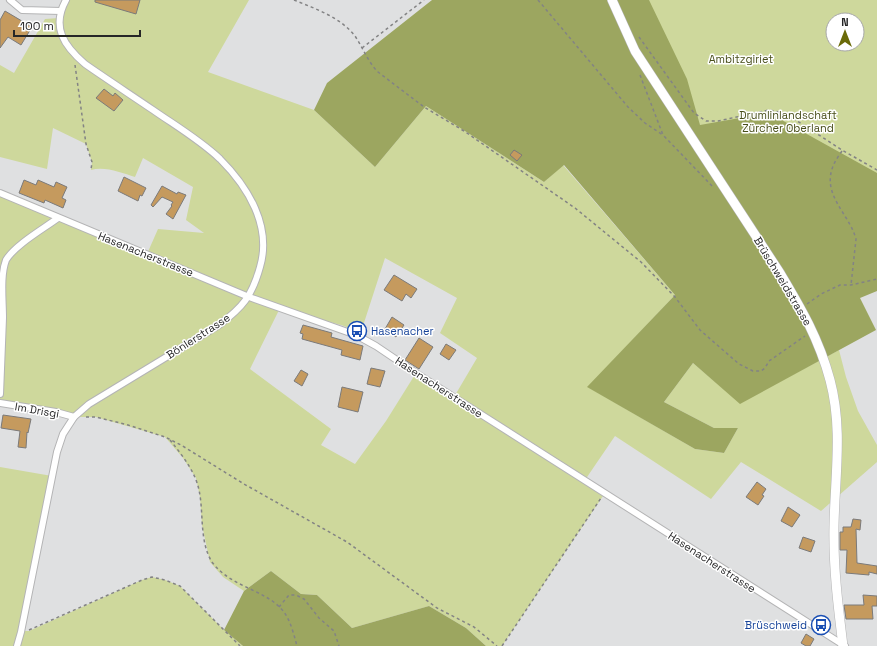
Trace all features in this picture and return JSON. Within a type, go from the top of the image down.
[{"type":"street","points":[[10,0],[22,10],[61,11]]},
{"type":"street","name":"Bönlerstrasse","points":[[17,646],[57,452],[63,434],[74,417],[90,404],[219,325],[230,316],[249,297],[258,277],[263,259],[264,244],[262,226],[256,210],[242,185],[220,159],[191,136],[85,64],[73,54],[64,41],[59,26],[61,11],[66,0]]},
{"type":"street","name":"Brüschweidstrasse","points":[[612,0],[635,51],[802,308],[822,352],[830,381],[837,421],[838,456],[834,544],[838,605],[844,646]]},
{"type":"street","name":"Hasenacherstrasse","points":[[0,193],[249,297],[356,334],[844,646]]},
{"type":"street","points":[[0,394],[3,317],[1,277],[3,267],[6,260],[15,250],[58,218]]},
{"type":"street","name":"Im Drisgi","points":[[0,403],[56,412],[74,417]]},
{"type":"path","points":[[294,0],[344,24],[355,36],[373,67],[378,72],[424,107],[464,131],[576,208],[641,262],[675,297],[700,330],[739,364],[753,371],[761,371],[765,368],[769,361],[803,337],[814,332]]},
{"type":"path","points":[[362,48],[424,0]]},
{"type":"path","points":[[538,0],[628,107],[645,123],[663,135],[715,190]]},
{"type":"path","points":[[634,34],[640,39],[694,113],[706,121],[718,121],[769,110],[780,112],[791,117],[842,150],[877,170]]},
{"type":"path","points":[[73,54],[86,144],[92,162],[91,170]]},
{"type":"path","points":[[639,73],[663,135]]},
{"type":"path","points":[[842,150],[833,165],[830,187],[835,200],[854,232],[856,239],[851,285]]},
{"type":"path","points":[[802,308],[826,292],[840,285],[851,285],[877,279]]},
{"type":"path","points":[[74,417],[96,417],[135,427],[169,439],[244,484],[347,542],[437,608],[474,627],[496,646]]},
{"type":"path","points":[[169,439],[181,453],[195,477],[199,490],[205,545],[212,561],[228,578],[276,604],[284,612],[292,627],[297,646]]},
{"type":"path","points":[[502,646],[605,493]]},
{"type":"path","points":[[21,632],[29,631],[142,580],[152,577],[166,580],[180,586],[240,646]]},
{"type":"path","points":[[279,607],[288,595],[296,595],[304,600],[319,618],[334,631],[339,646]]},
{"type":"green space","points":[[66,0],[249,0],[208,72],[314,110],[375,167],[426,106],[544,182],[563,165],[675,295],[588,387],[695,449],[724,453],[738,428],[714,428],[664,402],[693,363],[740,403],[839,350],[846,377],[858,411],[877,445],[877,462],[821,511],[741,462],[711,499],[615,436],[585,480],[605,493],[502,646],[486,646],[466,628],[429,606],[352,628],[317,595],[301,594],[271,571],[244,591],[223,577],[210,562],[202,525],[200,497],[196,478],[183,458],[165,437],[96,417],[74,417],[0,403],[0,193],[147,254],[158,229],[204,233],[186,220],[193,187],[143,158],[135,177],[108,169],[91,170],[92,162],[86,144],[53,128],[47,169],[0,157],[0,65],[14,73],[45,19],[59,18]],"holes":[[[385,258],[457,298],[440,333],[477,358],[454,397],[416,373],[386,421],[355,464],[321,445],[331,429],[250,369],[280,308],[361,332]]]},
{"type":"green space","points":[[432,0],[649,0],[687,79],[700,125],[769,113],[877,173],[877,291],[860,298],[876,330],[740,404],[693,363],[664,402],[714,428],[738,428],[724,453],[695,449],[587,387],[675,295],[564,165],[544,182],[426,106],[375,167],[314,110],[327,83]]},
{"type":"green space","name":"Drumlinlandschaft Zürcher Oberland","points":[[615,0],[877,0],[877,278],[802,305]]},
{"type":"green space","points":[[0,467],[52,476],[22,631],[29,631],[142,580],[152,577],[180,586],[224,630],[243,646],[0,646]]},
{"type":"green space","points":[[271,571],[301,594],[317,595],[352,628],[429,606],[466,628],[486,646],[243,646],[224,630],[244,591]]},
{"type":"building","points":[[95,0],[140,0],[136,14],[95,2]]},
{"type":"building","points":[[5,11],[32,27],[21,45],[8,37],[0,48],[0,20]]},
{"type":"building","points":[[104,89],[113,96],[115,93],[123,100],[114,111],[96,98]]},
{"type":"building","points":[[514,150],[522,155],[517,161],[510,155]]},
{"type":"building","points":[[124,177],[146,188],[142,196],[140,195],[138,201],[118,191]]},
{"type":"building","points":[[24,180],[36,185],[38,180],[54,187],[56,182],[67,187],[62,198],[66,200],[63,208],[45,200],[44,203],[19,193]]},
{"type":"building","points":[[162,186],[177,194],[178,192],[186,195],[173,219],[166,214],[173,202],[162,197],[153,207],[151,205]]},
{"type":"building","points":[[394,275],[417,289],[411,298],[406,294],[402,301],[384,290]]},
{"type":"building","points":[[392,317],[404,325],[396,337],[385,329]]},
{"type":"building","points":[[303,325],[332,333],[331,337],[363,346],[360,360],[341,355],[342,350],[302,339],[303,334],[300,333]]},
{"type":"building","points":[[419,338],[433,347],[419,369],[405,360]]},
{"type":"building","points":[[446,344],[456,350],[449,360],[440,354]]},
{"type":"building","points":[[371,368],[385,371],[380,387],[367,384]]},
{"type":"building","points":[[301,370],[308,374],[302,386],[294,381]]},
{"type":"building","points":[[342,387],[363,392],[358,412],[338,407]]},
{"type":"building","points":[[3,415],[31,419],[28,433],[27,432],[26,448],[18,447],[20,431],[1,428]]},
{"type":"building","points":[[757,482],[766,489],[762,495],[764,496],[758,505],[746,497]]},
{"type":"building","points":[[788,507],[800,515],[792,527],[781,521]]},
{"type":"building","points":[[853,519],[861,520],[860,530],[856,529],[857,563],[877,566],[877,574],[869,572],[869,575],[846,573],[847,550],[840,550],[840,532],[843,532],[843,527],[851,527]]},
{"type":"building","points":[[803,537],[815,541],[811,552],[799,548]]},
{"type":"building","points":[[863,595],[877,596],[877,606],[872,606],[873,619],[846,619],[844,605],[864,605]]},
{"type":"building","points":[[806,634],[814,639],[810,646],[806,646],[801,643]]},
{"type":"place","name":"Hasenacher","points":[[357,331]]},
{"type":"place","name":"Brüschweid","points":[[821,625]]},
{"type":"park label","name":"Ambitzgiriet","points":[[741,59]]}]
